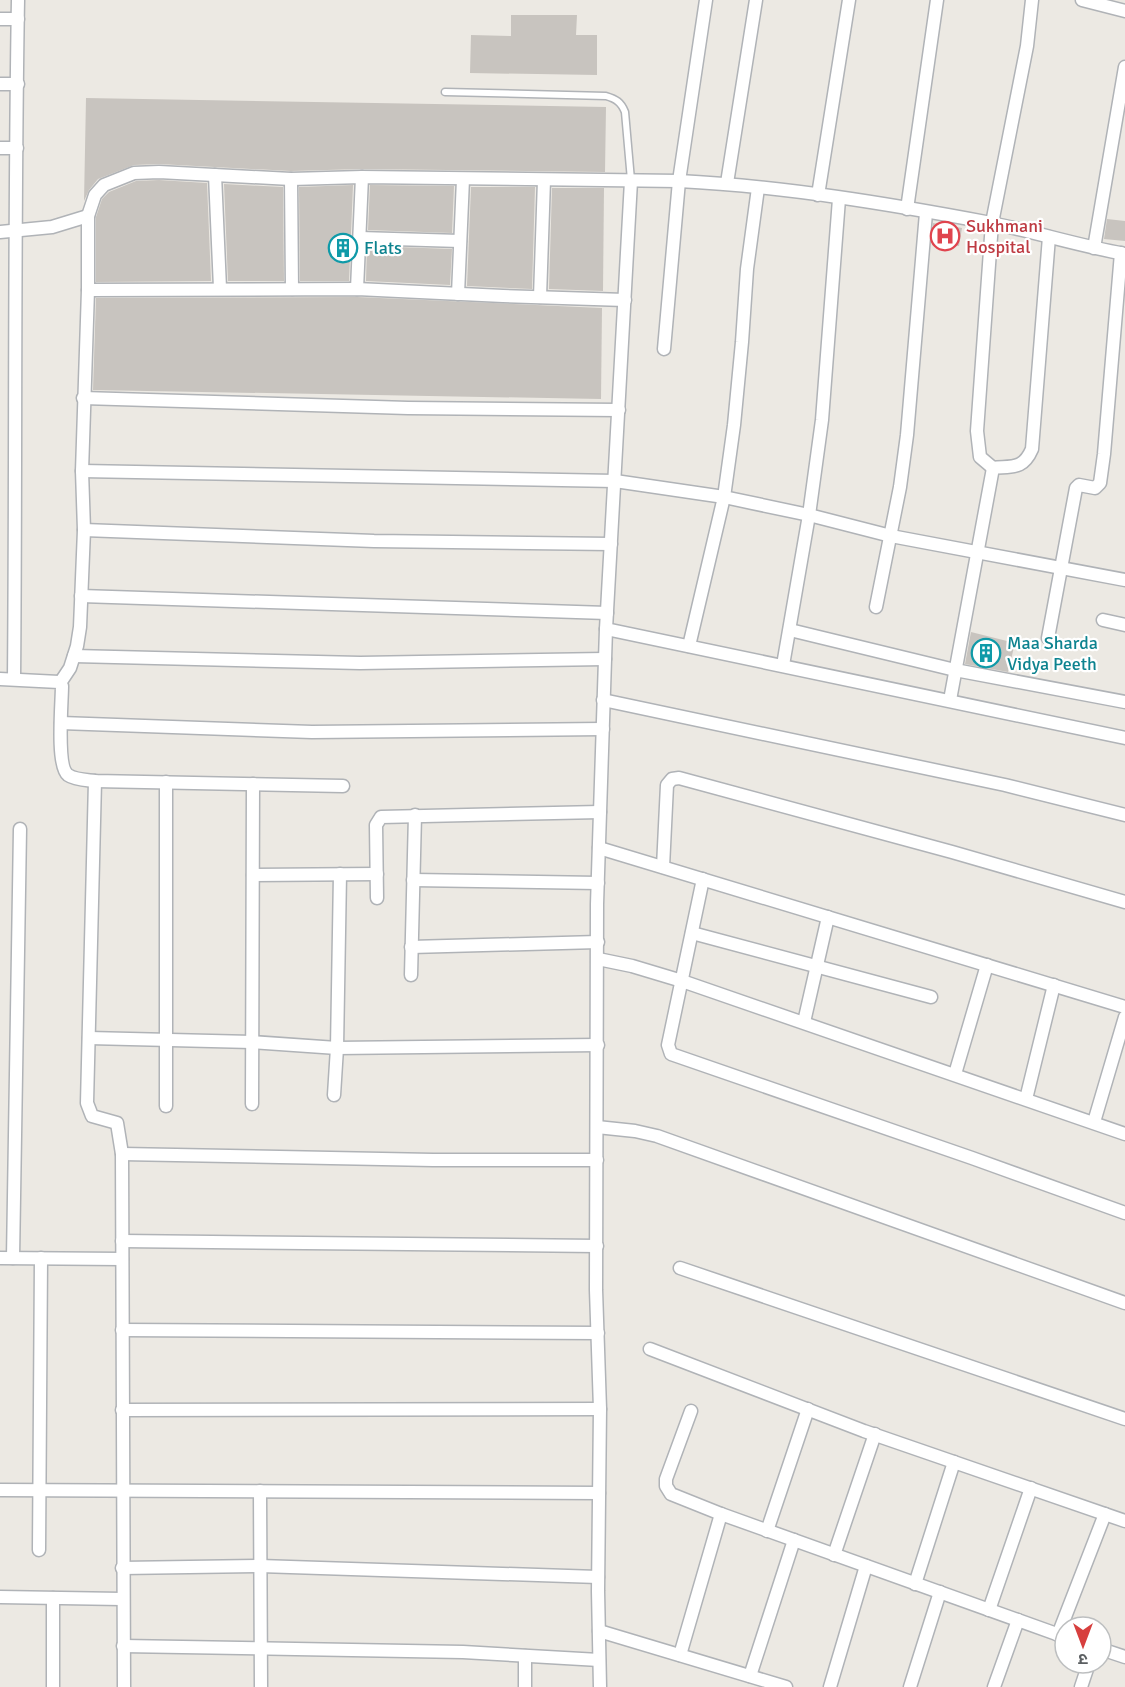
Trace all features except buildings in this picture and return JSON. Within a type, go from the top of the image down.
[{"type":"street","points":[[14,679],[16,440],[14,352],[18,0]]},
{"type":"street","points":[[664,349],[679,181],[706,0]]},
{"type":"street","points":[[727,183],[756,0]]},
{"type":"street","points":[[818,195],[849,0]]},
{"type":"street","points":[[907,209],[937,0]]},
{"type":"street","points":[[993,468],[980,456],[977,431],[992,224],[1027,46],[1032,0]]},
{"type":"street","points":[[1082,0],[1125,11]]},
{"type":"street","points":[[0,19],[18,19]]},
{"type":"street","points":[[1094,248],[1125,67]]},
{"type":"street","points":[[0,84],[18,84]]},
{"type":"street","points":[[0,148],[17,148]]},
{"type":"street","points":[[343,786],[95,781],[72,777],[64,770],[60,683],[70,668],[80,627],[84,530],[82,471],[88,216],[94,195],[104,185],[134,173],[159,172],[291,179],[362,177],[727,183],[818,195],[992,224],[1123,253],[1100,483],[1095,488],[1079,485],[1076,488],[1048,638]]},
{"type":"street","points":[[215,175],[220,288]]},
{"type":"street","points":[[357,289],[362,177]]},
{"type":"street","points":[[291,179],[292,289]]},
{"type":"street","points":[[458,294],[463,179]]},
{"type":"street","points":[[540,297],[544,180]]},
{"type":"street","points":[[600,1687],[598,1577],[600,1409],[597,1246],[598,883],[606,629],[631,181]]},
{"type":"street","points":[[689,646],[724,497],[734,425],[747,269],[758,188]]},
{"type":"street","points":[[783,665],[809,515],[822,420],[839,199]]},
{"type":"street","points":[[876,607],[891,536],[907,435],[926,213]]},
{"type":"street","points":[[0,232],[52,227],[88,216]]},
{"type":"street","points":[[993,468],[1023,464],[1028,460],[1032,449],[1049,237]]},
{"type":"street","points":[[360,238],[460,241]]},
{"type":"street","points":[[88,290],[357,289],[625,300]]},
{"type":"street","points":[[83,398],[408,408],[619,410]]},
{"type":"street","points":[[950,700],[993,468]]},
{"type":"street","points":[[82,471],[615,481],[724,497],[809,515],[891,536],[1125,580]]},
{"type":"street","points":[[84,530],[374,541],[611,544]]},
{"type":"street","points":[[81,596],[607,613]]},
{"type":"street","points":[[1103,620],[1125,625]]},
{"type":"street","points":[[606,629],[1125,738]]},
{"type":"street","points":[[790,630],[955,670],[1125,702]]},
{"type":"street","points":[[74,656],[360,663],[605,659]]},
{"type":"street","points":[[0,680],[60,683]]},
{"type":"street","points":[[603,700],[1005,785],[1125,815]]},
{"type":"street","points":[[61,723],[312,732],[603,729]]},
{"type":"street","points":[[663,867],[667,785],[668,781],[680,778],[1125,902]]},
{"type":"street","points":[[95,781],[87,1103],[92,1116],[117,1123],[122,1154],[124,1687]]},
{"type":"street","points":[[166,783],[166,1106]]},
{"type":"street","points":[[252,1104],[253,784]]},
{"type":"street","points":[[377,898],[377,821],[381,817],[600,812]]},
{"type":"street","points":[[411,975],[415,815]]},
{"type":"street","points":[[20,829],[6,1258],[122,1259]]},
{"type":"street","points":[[599,848],[1125,1006]]},
{"type":"street","points":[[334,1095],[340,874]]},
{"type":"street","points":[[253,875],[377,874]]},
{"type":"street","points":[[703,879],[668,1045],[669,1051],[676,1057],[1125,1213]]},
{"type":"street","points":[[413,880],[598,883]]},
{"type":"street","points":[[804,1022],[828,917]]},
{"type":"street","points":[[692,933],[931,997]]},
{"type":"street","points":[[411,947],[598,942]]},
{"type":"street","points":[[598,959],[632,966],[682,981],[1125,1134]]},
{"type":"street","points":[[955,1074],[987,965]]},
{"type":"street","points":[[1026,1099],[1054,985]]},
{"type":"street","points":[[1094,1122],[1125,1017]]},
{"type":"street","points":[[89,1038],[252,1042],[337,1048],[598,1045]]},
{"type":"street","points":[[597,1127],[657,1136],[1125,1303]]},
{"type":"street","points":[[122,1154],[434,1160],[597,1160]]},
{"type":"street","points":[[122,1241],[597,1246]]},
{"type":"street","points":[[39,1550],[41,1258]]},
{"type":"street","points":[[680,1268],[1125,1419]]},
{"type":"street","points":[[122,1330],[598,1333]]},
{"type":"street","points":[[650,1349],[876,1434],[1125,1521]]},
{"type":"street","points":[[122,1410],[600,1409]]},
{"type":"street","points":[[767,1531],[808,1409]]},
{"type":"street","points":[[691,1411],[666,1479],[666,1486],[671,1494],[767,1531],[1053,1633]]},
{"type":"street","points":[[834,1555],[876,1434]]},
{"type":"street","points":[[915,1584],[954,1462]]},
{"type":"street","points":[[989,1610],[1031,1488]]},
{"type":"street","points":[[0,1490],[599,1493]]},
{"type":"street","points":[[260,1491],[261,1687]]},
{"type":"street","points":[[680,1655],[722,1514]]},
{"type":"street","points":[[1069,1615],[1105,1514]]},
{"type":"street","points":[[750,1676],[794,1540]]},
{"type":"street","points":[[122,1568],[260,1566],[598,1577]]},
{"type":"street","points":[[830,1687],[866,1566]]},
{"type":"street","points":[[910,1687],[940,1592]]},
{"type":"street","points":[[0,1597],[122,1599]]},
{"type":"street","points":[[53,1598],[53,1687]]},
{"type":"street","points":[[994,1687],[1018,1620]]},
{"type":"street","points":[[599,1631],[786,1687]]},
{"type":"street","points":[[123,1646],[261,1648],[599,1660]]},
{"type":"street","points":[[525,1656],[525,1687]]},
{"type":"lane","points":[[445,92],[606,96],[616,99],[622,104],[625,112],[631,181]]},
{"type":"place","name":"Sukhmani Hospital","points":[[945,236]]},
{"type":"place","name":"Flats","points":[[343,248]]},
{"type":"place","name":"Maa Sharda Vidya Peeth","points":[[986,653]]}]
